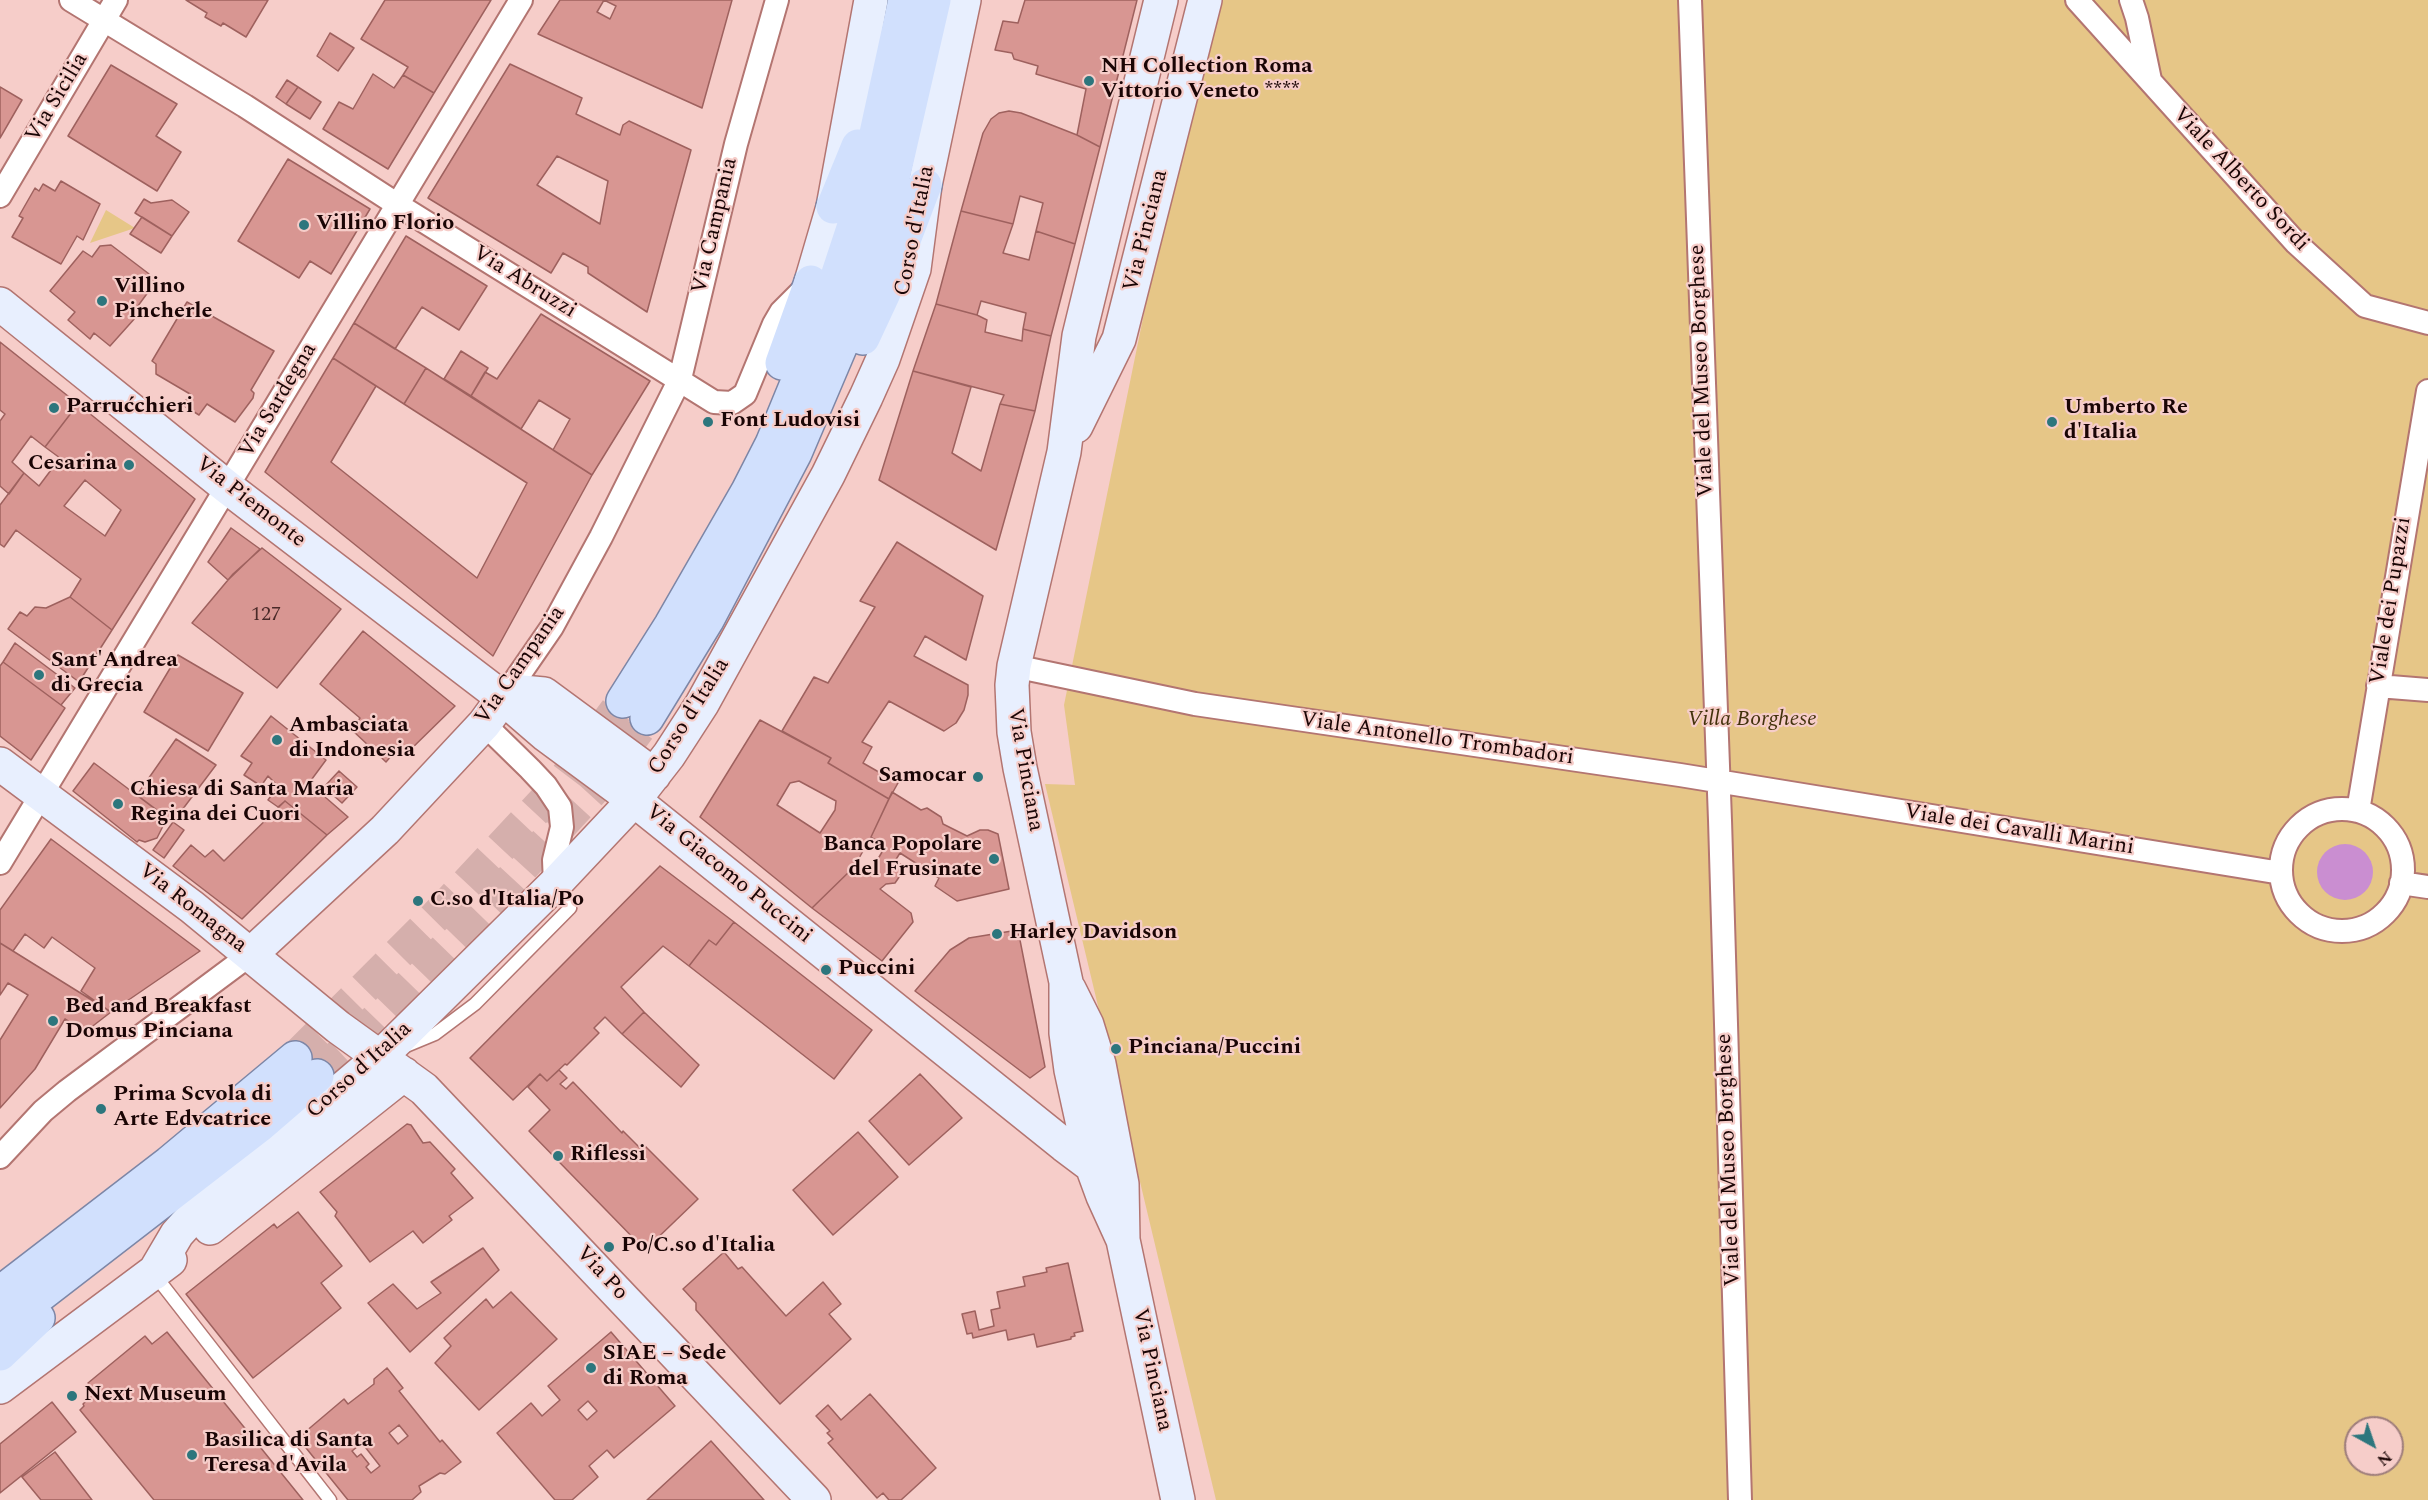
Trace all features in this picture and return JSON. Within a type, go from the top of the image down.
[{"type":"main road","name":"Corso d'Italia","points":[[905,0],[867,178],[829,301],[772,444],[671,625],[635,710],[707,620],[795,453],[851,319],[880,228],[894,180],[934,0]]},
{"type":"main road","points":[[833,207],[891,63]]},
{"type":"main road","points":[[795,453],[829,403],[873,318],[925,185]]},
{"type":"main road","points":[[720,537],[811,282]]},
{"type":"main road","name":"Corso d'Italia","points":[[0,1293],[170,1163],[306,1067],[260,1126],[0,1326]]},
{"type":"main road","points":[[0,1354],[171,1193]]},
{"type":"street","name":"Via Abruzzi","points":[[71,0],[245,106],[398,205],[718,404],[732,403],[742,397],[781,312],[811,282]]},
{"type":"street","name":"Via Sicilia","points":[[0,196],[116,0]]},
{"type":"street","name":"Via Sardegna","points":[[0,864],[521,0]]},
{"type":"street","name":"Via Campania","points":[[0,1157],[43,1111],[67,1091],[251,954],[385,830],[484,724],[552,627],[601,537],[680,379],[736,144],[777,0]]},
{"type":"street","points":[[811,282],[833,207],[871,0]]},
{"type":"street","name":"Corso d'Italia","points":[[0,1386],[154,1273],[392,1066],[644,788],[702,704],[828,475],[883,359],[914,269],[925,185],[964,0]]},
{"type":"street","name":"Via Pinciana","points":[[1124,1240],[1092,1166],[1068,1058],[1066,982],[1014,732],[1012,701],[1014,666],[1064,452],[1079,336],[1161,0]]},
{"type":"street","name":"Via Pinciana","points":[[1064,452],[1119,339],[1205,0]]},
{"type":"street","name":"Viale del Museo Borghese","points":[[1690,0],[1720,820],[1740,1500]]},
{"type":"street","name":"Viale Alberto Sordi","points":[[2077,0],[2296,243],[2365,306],[2428,323]]},
{"type":"street","points":[[2131,0],[2150,82]]},
{"type":"street","name":"Via Piemonte","points":[[0,304],[227,487],[503,698]]},
{"type":"street","name":"Viale dei Pupazzi","points":[[2358,811],[2428,391]]},
{"type":"street","name":"Viale Antonello Trombadori","points":[[1014,666],[1195,704],[1718,782]]},
{"type":"street","points":[[2378,686],[2428,690]]},
{"type":"street","name":"Via Giacomo Puccini","points":[[503,698],[546,735],[644,788],[1092,1166],[1122,1184]]},
{"type":"street","points":[[484,724],[530,769],[560,807],[562,827],[554,860],[555,884]]},
{"type":"street","name":"Via Romagna","points":[[0,764],[192,907],[339,1027],[392,1066]]},
{"type":"street","name":"Viale dei Cavalli Marini","points":[[1718,782],[2281,873]]},
{"type":"street","points":[[2346,809],[2358,811],[2381,823],[2397,844],[2402,858],[2402,883],[2387,911],[2376,920],[2361,928],[2344,931],[2329,929],[2307,920],[2288,899],[2281,873],[2284,850],[2298,827],[2322,813],[2346,809]]},
{"type":"street","points":[[2402,883],[2428,887]]},
{"type":"street","name":"Via Pinciana","points":[[1066,982],[1087,1025],[1095,1050],[1122,1184],[1124,1240],[1178,1500]]},
{"type":"street","name":"Via Po","points":[[392,1066],[424,1089],[454,1118],[814,1500]]},
{"type":"lane","points":[[154,1273],[330,1500]]},
{"type":"green space","name":"Villa Borghese","points":[[1208,0],[2428,0],[2428,1500],[1216,1500],[1045,784],[1075,785],[1064,705]]},
{"type":"green space","points":[[106,210],[135,228],[90,243]]},
{"type":"shaded area","points":[[2340,844],[2350,844],[2365,852],[2371,861],[2373,872],[2371,883],[2365,892],[2350,900],[2340,900],[2329,895],[2322,888],[2317,877],[2317,867],[2322,856],[2329,849]]},
{"type":"building","points":[[186,0],[268,0],[246,37],[223,23],[221,26],[205,17],[207,13]]},
{"type":"building","points":[[385,0],[491,0],[434,93],[403,75],[408,67],[361,39]]},
{"type":"building","points":[[560,0],[604,0],[732,0],[702,108],[538,34]],"holes":[[[604,0],[616,6],[610,19],[597,12]]]},
{"type":"building","name":"NH Collection Roma Vittorio Veneto ****","points":[[1025,0],[1137,0],[1100,147],[1077,135],[1086,89],[1036,74],[1038,66],[1014,59],[1012,53],[995,50],[1003,21],[1018,23]]},
{"type":"building","points":[[330,33],[354,48],[338,71],[317,56]]},
{"type":"building","points":[[510,64],[582,98],[576,114],[620,135],[623,125],[629,121],[691,150],[647,312],[588,273],[588,267],[563,253],[551,273],[428,198]],"holes":[[[557,156],[608,181],[600,224],[537,185]]]},
{"type":"building","points":[[111,65],[177,104],[156,136],[181,152],[157,191],[68,136]]},
{"type":"building","points":[[373,74],[394,88],[403,75],[434,93],[388,169],[323,129],[339,102],[353,109]]},
{"type":"building","points":[[287,80],[298,87],[286,104],[276,97]]},
{"type":"building","points":[[0,87],[22,100],[0,138]]},
{"type":"building","points":[[298,87],[321,102],[310,119],[286,104]]},
{"type":"building","points":[[1009,111],[1021,113],[1077,135],[1100,147],[1075,244],[1036,231],[1043,203],[1020,196],[1013,224],[961,211],[983,133],[991,119],[999,113]]},
{"type":"building","name":"Villino Florio","points":[[288,159],[370,209],[331,274],[310,261],[299,278],[238,241]]},
{"type":"building","points":[[61,181],[100,204],[83,240],[77,236],[61,264],[12,237],[23,218],[19,216],[35,188],[39,191],[43,184],[55,191]]},
{"type":"building","points":[[144,199],[151,203],[172,200],[189,212],[172,236],[135,213]]},
{"type":"building","points":[[961,211],[1013,224],[1003,253],[1029,260],[1036,231],[1075,244],[1051,336],[1023,329],[1026,313],[981,301],[977,315],[936,304]]},
{"type":"building","points":[[142,217],[172,236],[161,253],[130,234]]},
{"type":"building","points":[[406,236],[487,286],[459,330],[422,307],[395,349],[354,323]]},
{"type":"building","name":"Villino Pincherle","points":[[111,245],[157,280],[132,314],[136,317],[110,346],[94,333],[90,339],[68,320],[75,312],[50,291],[83,251],[92,257],[100,246]]},
{"type":"building","points":[[187,302],[274,351],[251,390],[254,393],[253,398],[235,422],[207,404],[199,415],[183,405],[190,394],[156,374],[156,364],[152,361]]},
{"type":"building","points":[[936,304],[987,320],[985,332],[1022,341],[1023,329],[1051,336],[1035,411],[1000,404],[1004,395],[913,371]]},
{"type":"building","points":[[541,314],[650,381],[592,475],[553,450],[570,419],[539,400],[521,429],[471,396],[485,372],[497,379]]},
{"type":"building","points":[[354,323],[426,368],[404,404],[333,358]]},
{"type":"building","points":[[0,342],[78,404],[45,447],[31,436],[12,462],[24,473],[9,494],[0,486],[0,421],[5,414],[0,410]]},
{"type":"building","points":[[461,351],[488,368],[471,396],[444,379]]},
{"type":"building","points":[[333,358],[376,386],[331,462],[477,578],[527,483],[404,404],[426,368],[592,475],[493,656],[265,472]]},
{"type":"building","points":[[913,371],[971,387],[952,453],[981,471],[1000,404],[1035,411],[996,550],[879,480]]},
{"type":"building","points":[[78,404],[195,499],[112,630],[70,597],[81,579],[16,530],[4,547],[0,544],[0,505],[24,473],[39,486],[60,458],[45,447]],"holes":[[[85,480],[121,510],[105,536],[64,506]]]},
{"type":"building","points":[[231,528],[260,549],[228,580],[208,562]]},
{"type":"building","points":[[897,542],[983,596],[966,660],[925,636],[914,656],[968,685],[964,710],[956,723],[944,731],[889,701],[862,742],[872,747],[863,763],[898,783],[889,799],[828,763],[831,758],[782,731],[814,677],[828,683],[875,607],[860,601]]},
{"type":"building","points":[[262,548],[341,609],[277,688],[192,623],[233,574]]},
{"type":"building","points":[[70,597],[112,630],[79,682],[8,629],[20,612],[27,616],[35,607],[46,608]]},
{"type":"building","points":[[363,631],[455,706],[406,754],[398,748],[386,762],[352,730],[360,718],[320,684]]},
{"type":"building","name":"Sant'Andrea di Grecia","points":[[15,643],[75,688],[61,705],[3,662]]},
{"type":"building","points":[[178,655],[243,693],[208,751],[144,712]]},
{"type":"building","points":[[3,662],[65,708],[31,760],[0,736],[0,666]]},
{"type":"building","points":[[271,716],[326,760],[309,783],[348,817],[327,835],[285,801],[278,807],[268,800],[278,786],[268,776],[261,786],[244,775],[252,763],[241,756]]},
{"type":"building","points":[[760,720],[831,758],[828,763],[889,799],[854,867],[812,908],[700,817]],"holes":[[[799,781],[836,801],[835,810],[820,833],[777,805],[790,783]]]},
{"type":"building","points":[[176,739],[216,765],[173,822],[137,795]]},
{"type":"building","name":"Chiesa di Santa Maria Regina dei Cuori","points":[[94,763],[159,812],[157,814],[163,826],[157,838],[137,842],[73,791]]},
{"type":"building","points":[[339,771],[357,787],[342,803],[324,787]]},
{"type":"building","points":[[892,792],[921,810],[927,808],[941,817],[943,824],[967,836],[980,830],[998,834],[1009,889],[957,901],[935,886],[939,878],[900,853],[895,861],[902,865],[904,870],[895,883],[886,884],[880,889],[911,913],[913,922],[882,961],[812,908],[854,867],[859,872],[872,869],[882,852],[877,841],[871,837]]},
{"type":"building","points":[[285,801],[327,835],[242,919],[173,866],[191,845],[205,857],[213,850],[224,861]]},
{"type":"building","points":[[173,822],[184,830],[164,858],[153,850]]},
{"type":"building","points":[[51,839],[200,951],[111,1012],[81,991],[95,968],[52,937],[44,948],[25,934],[13,951],[0,943],[0,910]]},
{"type":"building","points":[[660,866],[734,922],[716,945],[709,940],[689,966],[663,946],[621,987],[644,1012],[622,1034],[605,1017],[594,1028],[599,1033],[567,1065],[565,1064],[547,1081],[540,1074],[513,1100],[470,1058]]},
{"type":"building","points":[[734,922],[872,1030],[834,1079],[689,966],[709,940],[716,945]]},
{"type":"building","points":[[1018,930],[1045,1067],[1030,1078],[915,991],[950,950],[969,938]]},
{"type":"building","points":[[0,943],[111,1012],[85,1032],[65,1019],[35,1069],[0,1108],[0,1040],[28,995],[8,983],[0,995]]},
{"type":"building","points":[[644,1012],[699,1065],[681,1087],[622,1034]]},
{"type":"building","points":[[559,1070],[567,1078],[560,1084],[566,1089],[573,1082],[622,1133],[623,1131],[640,1148],[643,1144],[698,1199],[645,1250],[529,1131],[550,1110],[528,1087],[540,1074],[547,1081]]},
{"type":"building","points":[[920,1074],[962,1118],[909,1165],[869,1121]]},
{"type":"building","points":[[407,1124],[411,1125],[423,1143],[430,1142],[455,1169],[451,1173],[473,1198],[449,1216],[452,1220],[423,1243],[413,1231],[370,1262],[335,1216],[337,1212],[320,1192]]},
{"type":"building","points":[[858,1132],[898,1177],[833,1235],[793,1190]]},
{"type":"building","points":[[298,1212],[342,1266],[321,1283],[341,1308],[253,1378],[186,1294],[274,1224],[277,1228]]},
{"type":"building","points":[[483,1248],[499,1270],[410,1352],[368,1303],[393,1284],[417,1309],[441,1293],[431,1282]]},
{"type":"building","points":[[724,1252],[738,1269],[742,1267],[786,1316],[823,1282],[841,1304],[829,1314],[851,1339],[780,1404],[696,1310],[696,1303],[683,1289]]},
{"type":"building","points":[[1068,1263],[1083,1331],[1074,1333],[1075,1336],[1071,1339],[1037,1347],[1034,1334],[1008,1340],[1006,1330],[973,1338],[972,1333],[967,1334],[962,1314],[975,1311],[979,1330],[994,1326],[991,1310],[1000,1308],[997,1292],[1025,1286],[1023,1277],[1047,1272],[1046,1268]]},
{"type":"building","points":[[511,1292],[557,1339],[479,1410],[435,1363],[451,1346],[444,1338],[486,1299],[493,1308]]},
{"type":"building","name":"Basilica di Santa Teresa d'Avila","points":[[167,1332],[303,1500],[154,1500],[80,1410],[96,1392],[88,1383],[145,1336],[152,1344]]},
{"type":"building","points":[[611,1332],[675,1406],[614,1458],[607,1450],[589,1466],[598,1477],[572,1500],[555,1500],[497,1433],[531,1403],[542,1416],[560,1400],[548,1386]],"holes":[[[588,1401],[597,1411],[587,1420],[578,1410]]]},
{"type":"building","points":[[387,1368],[403,1388],[399,1391],[440,1442],[442,1440],[461,1462],[445,1474],[440,1473],[419,1486],[421,1492],[412,1500],[348,1500],[298,1438],[344,1399],[348,1404],[374,1384],[374,1379]],"holes":[[[399,1425],[408,1436],[398,1444],[389,1433]],[[362,1443],[380,1466],[371,1473],[366,1467],[369,1464],[361,1454],[357,1457],[352,1451]]]},
{"type":"building","points":[[870,1394],[936,1468],[901,1500],[889,1500],[883,1493],[877,1498],[828,1443],[833,1439],[827,1433],[830,1431],[816,1416],[828,1405],[841,1420]]},
{"type":"building","points":[[52,1402],[76,1432],[0,1493],[0,1444]]},
{"type":"building","points":[[711,1441],[764,1500],[647,1500]]},
{"type":"building","points":[[55,1452],[92,1500],[41,1500],[22,1477]]},
{"type":"tunnel","points":[[295,1058],[442,910],[563,781],[623,701]]},
{"type":"tunnel","points":[[317,1076],[357,1039],[496,896],[595,788],[647,718]]},
{"type":"place","name":"NH Collection Roma Vittorio Veneto ****","points":[[1089,81]]},
{"type":"place","name":"Villino Florio","points":[[304,225]]},
{"type":"place","name":"Villino Pincherle","points":[[102,301]]},
{"type":"place","name":"Parrućchieri","points":[[54,408]]},
{"type":"place","name":"Font Ludovisi","points":[[708,422]]},
{"type":"place","name":"Umberto Re d'Italia","points":[[2052,422]]},
{"type":"place","name":"Cesarina","points":[[129,465]]},
{"type":"place","name":"Sant'Andrea di Grecia","points":[[39,675]]},
{"type":"place","name":"Ambasciata di Indonesia","points":[[277,740]]},
{"type":"place","name":"Samocar","points":[[978,777]]},
{"type":"place","name":"Chiesa di Santa Maria Regina dei Cuori","points":[[118,804]]},
{"type":"place","name":"Banca Popolare del Frusinate","points":[[994,859]]},
{"type":"place","name":"C.so d'Italia/Po","points":[[418,901]]},
{"type":"place","name":"Harley Davidson","points":[[997,934]]},
{"type":"place","name":"Puccini","points":[[826,970]]},
{"type":"place","name":"Bed and Breakfast Domus Pinciana","points":[[53,1021]]},
{"type":"place","name":"Pinciana/Puccini","points":[[1116,1049]]},
{"type":"place","name":"Prima Scvola di Arte Edvcatrice","points":[[101,1109]]},
{"type":"place","name":"Riflessi","points":[[558,1156]]},
{"type":"place","name":"Po/C.so d'Italia","points":[[609,1247]]},
{"type":"place","name":"SIAE – Sede di Roma","points":[[591,1368]]},
{"type":"place","name":"Next Museum","points":[[72,1396]]},
{"type":"place","name":"Basilica di Santa Teresa d'Avila","points":[[192,1455]]}]
